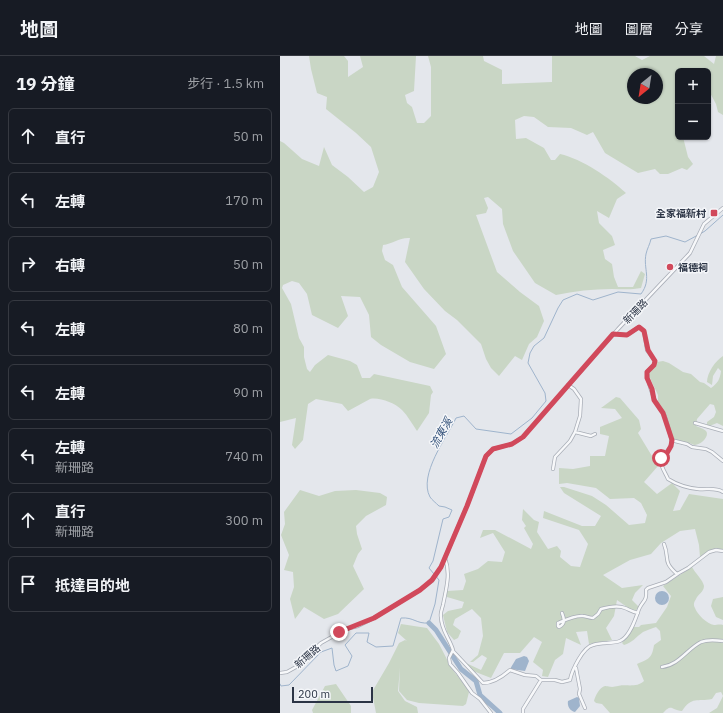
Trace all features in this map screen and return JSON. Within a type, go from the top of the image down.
[{"type":"street","name":"新珊路","points":[[280,673],[287,672],[296,667],[321,643],[346,629],[374,618],[420,590],[436,576],[467,506],[486,456],[493,449],[512,444],[523,437],[613,334],[690,253],[701,228],[723,208]]},
{"type":"street","points":[[613,334],[627,335],[639,327],[644,331],[648,350],[655,361],[654,365],[647,372],[647,378],[652,389],[654,400],[663,413],[672,440],[671,446],[667,453],[661,458],[661,463],[668,479],[699,490],[718,489],[723,492]]},
{"type":"street","points":[[553,469],[555,457],[570,441],[575,432],[580,416],[581,400],[574,390],[568,385]]},
{"type":"street","points":[[695,423],[723,431]]},
{"type":"street","points":[[575,432],[591,436],[595,434]]},
{"type":"street","points":[[672,440],[692,447],[706,449],[723,461]]},
{"type":"street","points":[[664,544],[669,567],[677,574]]},
{"type":"street","points":[[445,558],[448,565],[448,575],[440,617],[445,634],[451,643],[453,651],[483,683],[488,683],[501,677],[510,670],[525,675],[536,676],[541,680],[556,680],[562,682],[570,680],[572,673],[587,647],[625,638],[632,627],[643,602],[646,600],[646,590],[648,588],[666,582],[709,552],[716,550],[723,552]]},
{"type":"street","points":[[562,613],[564,620],[582,615],[592,618],[598,614],[601,609],[609,607],[627,608],[631,612],[638,613]]},
{"type":"street","points":[[662,667],[672,665],[701,642],[708,640],[723,640]]},
{"type":"street","points":[[453,651],[449,658],[450,664],[472,693],[480,699],[491,713]]},
{"type":"street","points":[[576,667],[580,689],[579,694],[585,708]]},
{"type":"street","points":[[523,713],[523,709],[541,680]]},
{"type":"green space","points":[[309,56],[344,56],[348,61],[348,77],[363,67],[360,56],[416,56],[414,91],[405,95],[407,103],[412,107],[417,123],[424,123],[431,116],[431,67],[428,56],[483,56],[484,61],[502,70],[502,84],[552,82],[552,56],[635,56],[642,60],[650,56],[704,56],[714,64],[716,56],[723,56],[723,115],[718,112],[711,95],[711,68],[675,68],[675,140],[684,140],[688,157],[693,164],[687,170],[682,168],[668,174],[660,174],[655,169],[638,173],[605,153],[593,132],[587,135],[571,128],[548,127],[534,117],[524,116],[515,120],[516,139],[526,138],[544,148],[551,160],[555,160],[560,154],[577,160],[604,175],[626,193],[617,199],[609,218],[597,211],[599,223],[612,236],[615,245],[603,250],[605,259],[612,264],[614,277],[618,287],[633,287],[641,271],[645,274],[641,288],[591,290],[556,295],[535,283],[513,251],[503,224],[502,209],[488,197],[484,198],[488,208],[486,213],[476,215],[497,272],[539,306],[544,321],[537,337],[529,344],[522,360],[515,356],[499,376],[491,368],[481,344],[457,320],[445,311],[424,289],[405,262],[410,238],[383,245],[382,251],[385,260],[393,265],[402,287],[436,326],[446,354],[434,369],[410,362],[381,345],[371,337],[369,315],[360,297],[341,296],[348,316],[338,328],[312,315],[307,294],[299,283],[292,281],[283,285],[282,288],[291,304],[299,338],[304,347],[304,357],[307,369],[310,372],[315,365],[328,355],[350,361],[357,365],[362,378],[370,378],[374,374],[430,386],[433,392],[431,395],[429,413],[417,431],[402,410],[387,401],[370,399],[348,411],[342,404],[316,399],[308,404],[303,440],[295,449],[292,445],[296,418],[280,422],[280,141],[302,159],[319,166],[324,147],[332,165],[364,192],[373,187],[379,172],[371,147],[326,109],[327,97],[317,93]]},
{"type":"green space","points":[[723,356],[723,426],[717,423],[707,427],[707,422],[714,417],[716,412],[714,405],[710,404],[697,419],[696,426],[706,431],[706,438],[697,445],[688,443],[683,445],[676,442],[671,438],[671,430],[665,413],[658,405],[658,395],[648,374],[657,362],[663,361],[683,372],[691,374],[700,382],[711,388],[718,381],[721,371],[718,368],[713,376],[712,385],[707,382],[708,375],[714,364]]},
{"type":"green space","points":[[616,397],[620,398],[639,420],[641,429],[638,433],[658,466],[644,482],[657,494],[672,483],[680,491],[673,511],[680,510],[689,494],[723,499],[723,550],[716,548],[700,557],[695,529],[680,531],[661,543],[651,554],[630,560],[603,575],[622,588],[643,585],[635,593],[632,600],[639,607],[634,612],[617,600],[614,616],[606,628],[612,640],[589,644],[587,631],[576,632],[581,645],[566,638],[563,654],[555,660],[548,677],[542,676],[543,670],[533,662],[542,642],[534,637],[520,653],[504,653],[491,678],[473,671],[466,663],[481,670],[487,658],[482,655],[473,662],[470,662],[478,655],[483,636],[481,618],[472,609],[455,619],[453,625],[461,631],[458,638],[454,640],[447,632],[443,615],[448,611],[462,608],[464,602],[447,597],[447,591],[463,590],[466,581],[464,574],[478,569],[488,561],[502,562],[505,552],[493,533],[480,538],[483,530],[495,530],[531,549],[533,544],[524,528],[526,526],[522,520],[523,509],[534,520],[539,522],[537,532],[548,549],[557,546],[561,551],[560,557],[571,566],[580,567],[588,544],[579,530],[543,518],[544,511],[582,526],[595,526],[601,516],[564,493],[560,487],[592,496],[606,505],[629,525],[645,523],[647,515],[641,503],[634,498],[610,499],[596,488],[567,483],[559,484],[559,468],[573,469],[590,466],[590,456],[605,456],[609,436],[600,434],[600,427],[622,418],[615,409],[601,408]]},
{"type":"green space","points":[[300,490],[319,496],[335,491],[356,490],[380,493],[387,497],[386,505],[366,516],[356,526],[362,549],[353,566],[364,589],[338,614],[324,619],[304,607],[295,619],[290,599],[294,587],[293,572],[284,570],[289,555],[281,535],[285,524],[284,512]]},
{"type":"green space","points":[[692,567],[704,586],[703,590],[694,602],[696,610],[708,623],[723,625],[723,696],[721,692],[716,693],[712,699],[692,701],[682,711],[668,708],[663,713],[610,713],[602,704],[594,701],[598,692],[605,686],[612,687],[621,685],[635,685],[644,681],[637,664],[647,659],[651,655],[654,645],[661,640],[660,631],[656,627],[643,632],[627,644],[624,645],[622,643],[634,627],[656,623],[667,607],[671,596],[663,586]]},
{"type":"green space","points":[[723,597],[723,620],[716,617],[711,606],[713,599]]},
{"type":"green space","points":[[401,624],[427,628],[439,644],[452,669],[469,692],[466,704],[463,706],[419,703],[407,700],[399,691],[400,668],[398,691],[405,701],[417,707],[418,713],[376,713],[372,692],[399,643],[405,640],[407,641],[398,633]]},
{"type":"green space","points":[[336,684],[351,706],[351,713],[313,713],[312,710],[325,686]]},
{"type":"green space","points":[[723,696],[723,713],[709,713],[717,708]]},
{"type":"water","points":[[662,591],[667,593],[669,598],[667,603],[662,605],[657,603],[655,598],[657,593]]},
{"type":"water","points":[[524,656],[527,657],[529,661],[525,671],[510,669],[516,659]]},
{"type":"water","points":[[577,697],[579,698],[580,706],[575,712],[569,708],[568,701]]},
{"type":"waterway","name":"流東溪","points":[[700,234],[723,215]]},
{"type":"waterway","name":"流東溪","points":[[280,684],[281,686],[289,685],[321,652],[332,648],[336,671],[348,666],[352,656],[345,645],[356,633],[369,633],[367,642],[376,647],[393,646],[401,618],[409,618],[429,623],[435,604],[439,580],[429,568],[433,561],[443,519],[449,517],[452,510],[439,506],[430,497],[427,488],[428,478],[435,456],[456,418],[464,416],[476,429],[511,434],[532,418],[546,401],[545,393],[528,363],[530,353],[534,346],[544,338],[563,300],[577,294],[593,300],[618,292],[641,294],[647,279],[645,259],[651,239],[666,236],[685,242],[698,235]]},
{"type":"waterway","points":[[429,623],[436,630],[461,669],[476,681],[480,695],[500,713]]},
{"type":"place","name":"全家福新村","points":[[714,213]]},
{"type":"place","name":"福德祠","points":[[670,267]]},
{"type":"route","points":[[339,632],[358,626],[374,618],[420,590],[436,576],[467,506],[486,456],[493,449],[512,444],[523,437],[613,334],[627,335],[639,327],[644,331],[646,347],[655,361],[654,365],[647,372],[647,378],[652,389],[654,400],[663,413],[668,432],[672,440],[671,446],[667,453],[661,458]]}]
